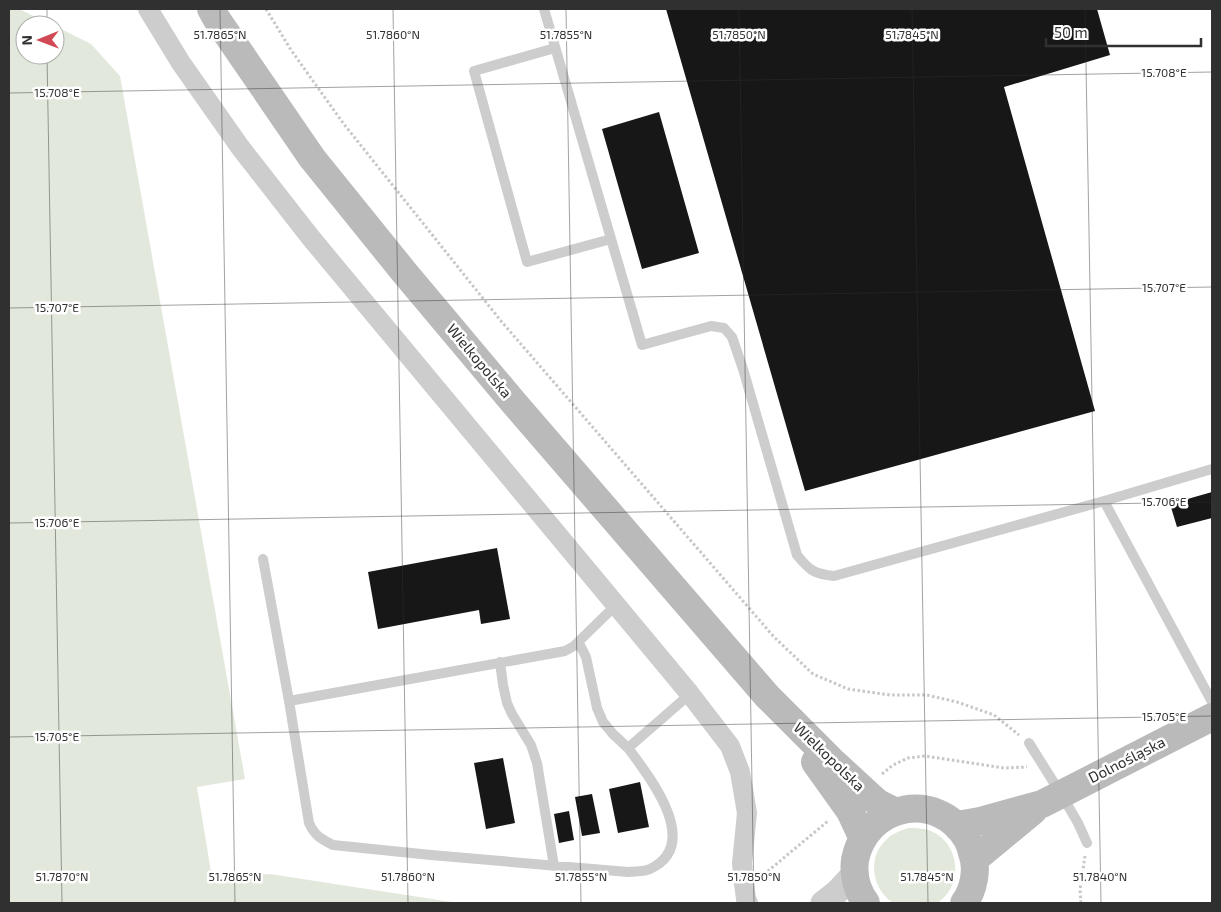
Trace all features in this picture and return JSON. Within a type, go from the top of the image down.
[{"type":"main road","name":"Wielkopolska","points":[[211,9],[312,158],[404,272],[514,403],[767,696],[868,795],[878,803],[896,812]]},
{"type":"main road","name":"Wielkopolska","points":[[767,696],[850,811],[863,839]]},
{"type":"main road","name":"Dolnośląska","points":[[957,825],[980,821],[1052,799],[1212,717]]},
{"type":"main road","name":"Dolnośląska","points":[[974,859],[1052,799]]},
{"type":"main road","points":[[866,903],[861,896],[856,881],[854,865],[857,850],[864,835],[875,824],[890,814],[907,809],[925,809],[942,815],[957,825],[968,839],[974,859],[974,879],[966,902]]},
{"type":"street","points":[[148,9],[181,63],[235,140],[311,238],[690,694],[730,746],[740,772],[745,794],[747,813],[742,863],[748,903]]},
{"type":"street","points":[[823,903],[837,892],[855,873]]},
{"type":"lane","points":[[544,9],[642,345],[711,326],[724,328],[732,337],[743,369],[796,555],[805,566],[819,574],[834,576],[1212,469]]},
{"type":"lane","points":[[555,48],[474,71],[527,262],[611,239]]},
{"type":"lane","points":[[1104,501],[1212,702]]},
{"type":"lane","points":[[262,559],[309,824],[320,838],[333,845],[431,856],[628,872],[649,870],[662,861],[670,850],[673,835],[668,812],[658,789],[628,748],[603,722],[597,708],[586,657],[579,642]]},
{"type":"lane","points":[[288,701],[565,651],[579,642],[616,605]]},
{"type":"lane","points":[[500,662],[507,703],[531,745],[537,763],[554,866]]},
{"type":"lane","points":[[628,748],[690,694]]},
{"type":"lane","points":[[1029,743],[1052,799],[1078,823],[1087,843]]},
{"type":"path","points":[[266,9],[291,50],[343,123],[495,313],[774,637],[813,674],[848,689],[890,695],[927,695],[957,702],[994,715],[1029,743]]},
{"type":"path","points":[[1081,903],[1080,890],[1087,843]]},
{"type":"shaded area","points":[[9,9],[19,9],[31,15],[15,15],[15,65],[65,65],[65,31],[91,44],[120,76],[245,779],[197,787],[212,878],[270,874],[458,903],[9,903]]},
{"type":"shaded area","points":[[908,828],[925,829],[935,833],[948,845],[952,853],[955,862],[954,879],[951,888],[937,903],[893,903],[881,891],[877,883],[874,866],[875,857],[879,849],[889,837]]},
{"type":"building","points":[[666,9],[1097,9],[1110,55],[1004,87],[1095,411],[805,491]]},
{"type":"building","points":[[659,112],[699,253],[642,269],[602,129]]},
{"type":"building","points":[[1212,492],[1212,518],[1177,527],[1170,504]]},
{"type":"building","points":[[497,548],[510,619],[481,624],[479,610],[378,629],[368,572]]},
{"type":"building","points":[[503,758],[515,823],[486,829],[474,763]]},
{"type":"building","points":[[640,782],[649,827],[618,833],[609,789]]},
{"type":"building","points":[[592,794],[600,833],[582,836],[575,797]]},
{"type":"building","points":[[569,811],[574,840],[559,843],[554,814]]}]
